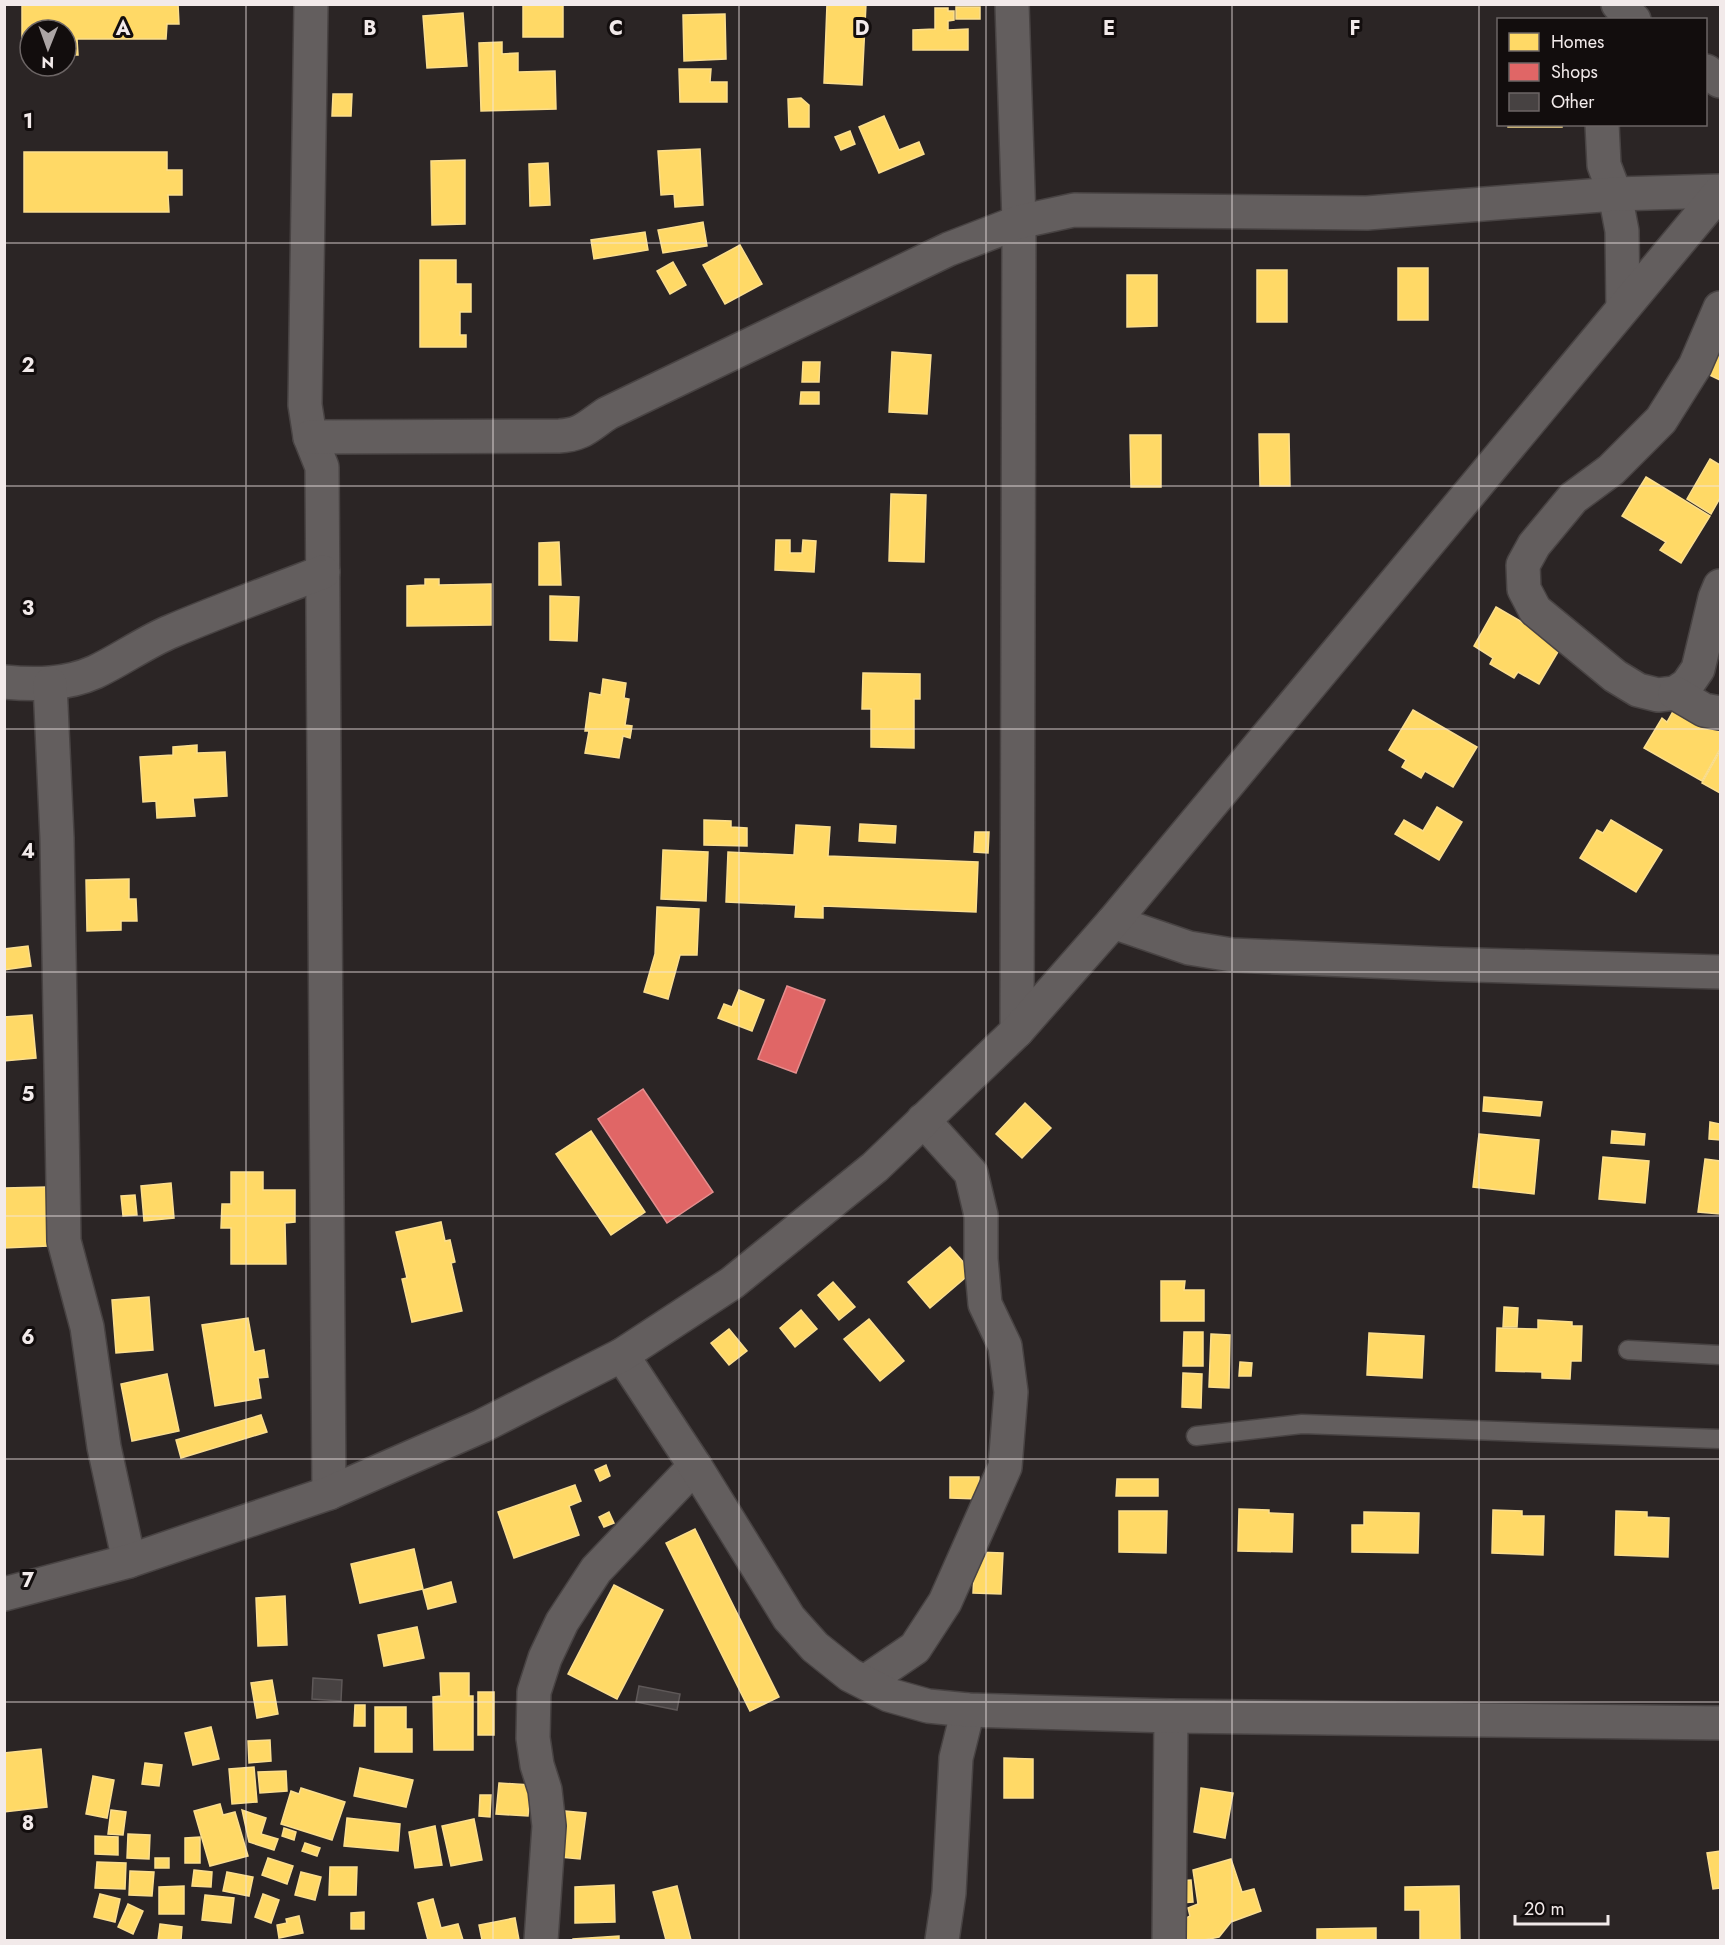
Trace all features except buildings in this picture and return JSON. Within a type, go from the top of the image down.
[{"type":"street","points":[[311,4],[305,405],[310,436],[322,467],[329,1493]]},
{"type":"street","points":[[1012,4],[1019,222],[1017,1031]]},
{"type":"street","points":[[1617,4],[1632,18]]},
{"type":"street","points":[[1707,71],[1720,81]]},
{"type":"street","points":[[1602,126],[1604,165],[1615,194],[1622,231],[1623,308]]},
{"type":"street","points":[[310,436],[559,436],[581,433],[608,413],[949,249],[1019,222],[1074,210],[1367,213],[1615,194],[1720,191]]},
{"type":"street","points":[[4,1594],[129,1561],[329,1493],[482,1426],[622,1355],[732,1283],[875,1167],[1017,1031],[1113,922],[1720,191]]},
{"type":"street","points":[[1720,308],[1695,366],[1661,420],[1611,470],[1573,498],[1534,544],[1523,566],[1524,589],[1535,610],[1615,676],[1638,690],[1658,695],[1675,693],[1687,685],[1698,669],[1720,586]]},
{"type":"street","points":[[4,682],[50,684],[72,680],[94,672],[169,632],[323,572]]},
{"type":"street","points":[[50,684],[57,850],[64,1240],[87,1327],[104,1448],[129,1561]]},
{"type":"street","points":[[1675,693],[1704,710],[1720,713]]},
{"type":"street","points":[[1113,922],[1189,948],[1232,955],[1720,972]]},
{"type":"street","points":[[865,1682],[915,1648],[945,1602],[1005,1467],[1011,1392],[1005,1346],[985,1304],[981,1259],[981,1215],[971,1173],[923,1120]]},
{"type":"street","points":[[622,1355],[695,1466],[789,1618],[815,1647],[850,1676],[889,1695],[928,1706],[968,1710],[1171,1716],[1720,1723]]},
{"type":"street","points":[[541,1941],[549,1826],[545,1790],[537,1765],[533,1738],[534,1692],[545,1658],[562,1622],[596,1570],[695,1466]]},
{"type":"street","points":[[942,1941],[949,1893],[956,1758],[968,1710]]},
{"type":"street","points":[[1169,1941],[1171,1716]]},
{"type":"lane","points":[[1628,1350],[1720,1355]]},
{"type":"lane","points":[[1196,1436],[1302,1424],[1720,1439]]}]
